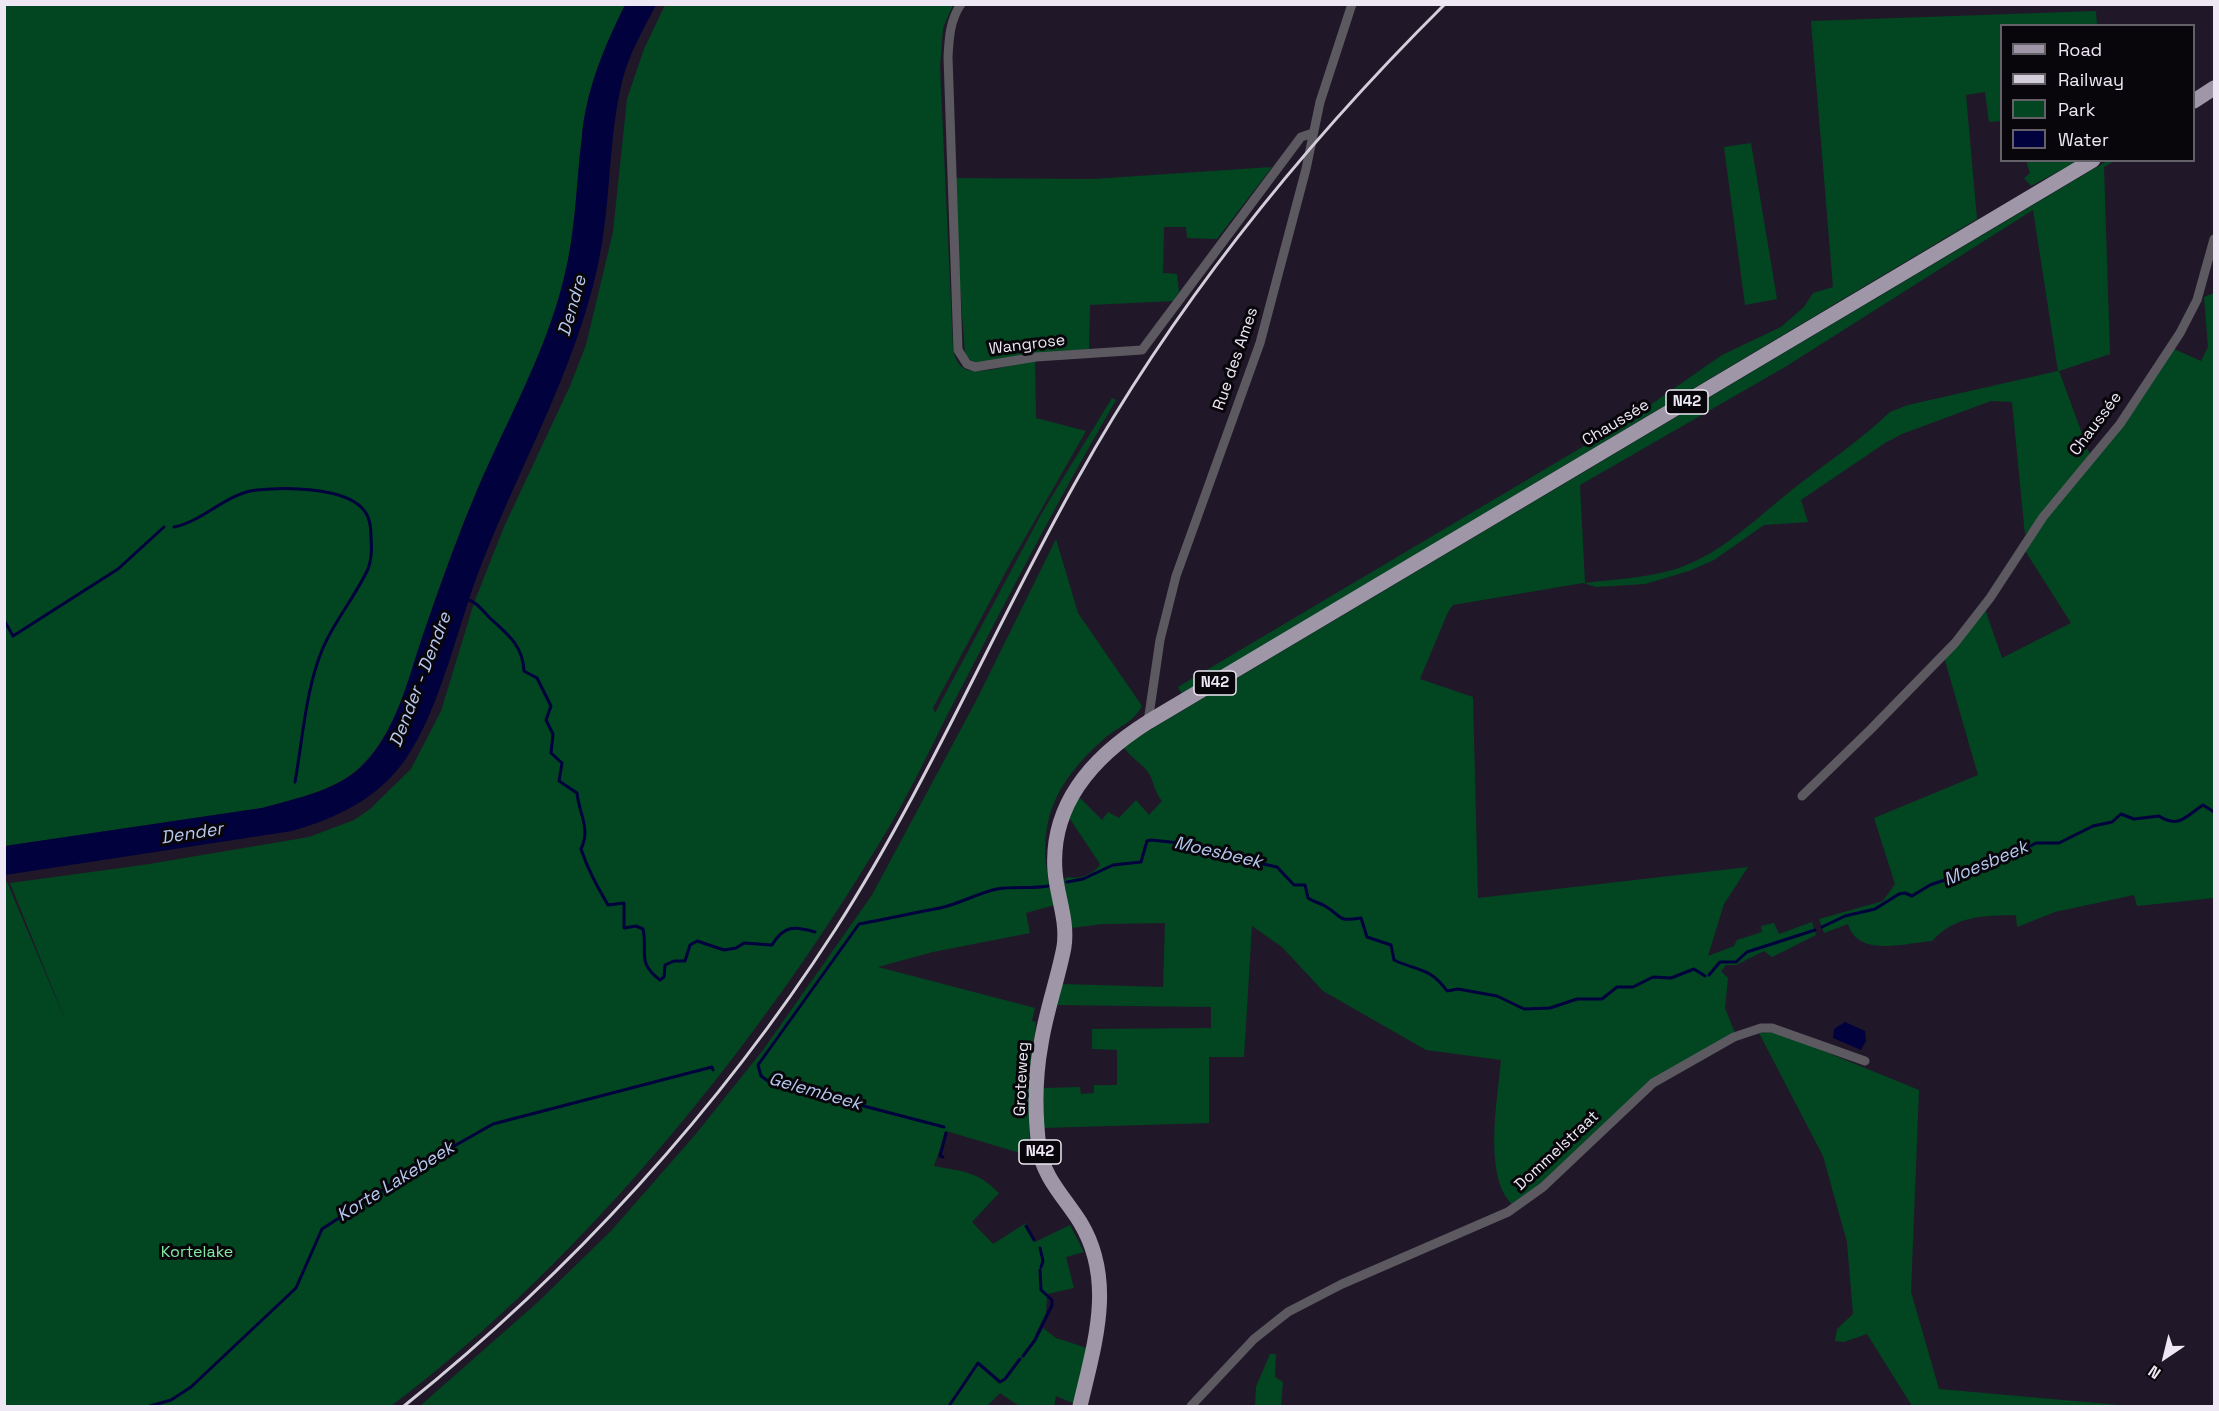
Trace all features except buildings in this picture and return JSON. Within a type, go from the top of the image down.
[{"type":"main road","points":[[2195,100],[2214,88]]},
{"type":"main road","name":"Chaussée","points":[[1148,722],[2090,162]]},
{"type":"main road","name":"Groteweg","points":[[1080,1407],[1099,1320],[1100,1276],[1086,1234],[1047,1172],[1039,1150],[1037,1130],[1041,1043],[1064,947],[1065,928],[1054,851],[1060,820],[1083,776],[1108,751],[1148,722]]},
{"type":"street","name":"Wangrose","points":[[961,4],[955,13],[949,34],[948,57],[958,350],[967,364],[975,367],[1036,357],[1142,350],[1300,137],[1313,133]]},
{"type":"street","name":"Rue des Ames","points":[[1148,722],[1160,640],[1176,576],[1260,343],[1306,169],[1313,133],[1352,4]]},
{"type":"street","name":"Chaussée","points":[[1802,796],[1912,689],[1954,643],[1990,598],[2043,517],[2120,424],[2180,333],[2197,300],[2214,239]]},
{"type":"street","name":"Dommelstraat","points":[[1191,1407],[1254,1339],[1275,1321],[1342,1284],[1496,1219],[1520,1205],[1543,1187],[1653,1083],[1734,1037],[1761,1028],[1772,1028],[1865,1062]]},
{"type":"green space","points":[[4,5],[625,5],[610,36],[592,85],[584,119],[568,260],[556,305],[537,359],[466,518],[395,714],[374,752],[350,775],[326,788],[262,808],[5,846]]},
{"type":"green space","name":"Kortelake","points":[[665,5],[953,5],[943,28],[940,67],[953,349],[960,365],[971,371],[989,370],[1035,360],[1036,418],[1086,431],[1010,564],[933,708],[935,713],[1043,511],[1112,398],[1116,400],[1035,546],[901,806],[843,902],[789,982],[668,1138],[603,1212],[535,1282],[464,1347],[391,1406],[5,1406],[4,883],[7,882],[68,1027],[10,883],[143,865],[309,837],[354,820],[370,809],[411,769],[441,711],[474,603],[504,527],[570,386],[586,345],[613,232],[627,99],[644,49]]},
{"type":"green space","points":[[2096,11],[2097,24],[2000,24],[2000,121],[1989,122],[1985,92],[1966,95],[1977,219],[1182,694],[1178,687],[1633,417],[1722,355],[1781,327],[1804,307],[1813,293],[1833,287],[1811,21]]},
{"type":"green space","points":[[1751,143],[1777,299],[1745,305],[1724,147]]},
{"type":"green space","points":[[2026,162],[2076,162],[2031,186],[2024,178],[2030,173]]},
{"type":"green space","points":[[2105,162],[2112,162],[2104,167],[2110,354],[2059,371],[2091,458],[2025,535],[2012,402],[1991,401],[1902,434],[1885,443],[1801,500],[1808,522],[1764,525],[1714,560],[1689,571],[1645,584],[1596,587],[1583,583],[1453,605],[1448,612],[1420,679],[1473,697],[1478,898],[1748,867],[1724,904],[1708,956],[1734,946],[1737,940],[1762,932],[1761,926],[1774,923],[1779,934],[1812,922],[1816,935],[1772,957],[1764,951],[1736,965],[1726,965],[1721,971],[1728,978],[1725,1008],[1735,1033],[1675,1067],[1514,1206],[1504,1193],[1498,1177],[1495,1158],[1495,1115],[1501,1060],[1426,1050],[1323,991],[1282,947],[1252,926],[1244,1057],[1209,1057],[1209,1123],[1043,1128],[1044,1088],[1080,1087],[1081,1094],[1094,1093],[1094,1085],[1117,1085],[1117,1050],[1092,1049],[1092,1029],[1211,1028],[1211,1007],[1055,1005],[1062,984],[1163,987],[1165,923],[1103,924],[1071,928],[1064,880],[1067,877],[1077,878],[1086,875],[1098,868],[1100,864],[1068,816],[1078,796],[1102,820],[1108,812],[1119,818],[1136,800],[1149,815],[1162,801],[1150,775],[1123,746]],"holes":[[[2033,210],[2058,371],[1908,405],[1890,412],[1724,545],[1709,554],[1665,572],[1585,583],[1580,485],[1785,367]]]},
{"type":"green space","points":[[1272,167],[1217,239],[1187,238],[1186,227],[1164,227],[1163,273],[1177,274],[1179,292],[1173,301],[1090,305],[1089,349],[975,364],[965,354],[952,178],[1093,179]]},
{"type":"green space","points":[[2214,293],[2214,898],[2137,906],[2134,895],[2055,912],[2017,927],[2016,915],[1981,917],[1951,926],[1932,941],[1896,945],[1872,945],[1862,941],[1853,935],[1848,924],[1824,933],[1819,919],[1883,901],[1895,884],[1874,818],[1978,775],[1944,657],[1985,609],[2002,658],[2071,623],[2024,549],[2174,349],[2201,361],[2208,347],[2204,297]]},
{"type":"green space","points":[[1056,539],[1078,613],[1142,706],[1130,720],[1105,738],[1086,757],[1070,775],[1058,794],[1050,813],[1046,834],[1048,879],[1055,905],[1026,913],[1030,933],[933,952],[878,967],[1035,1008],[1032,1021],[1036,1022],[1029,1089],[1030,1156],[946,1131],[934,1166],[976,1176],[999,1193],[972,1222],[993,1244],[1026,1223],[1035,1242],[1070,1225],[1084,1252],[1066,1257],[1074,1288],[1047,1294],[1046,1313],[1035,1335],[1038,1336],[1043,1328],[1056,1338],[1087,1348],[1073,1403],[1056,1396],[1054,1406],[1019,1406],[1000,1393],[987,1406],[420,1406],[538,1302],[611,1231],[695,1135],[763,1050],[872,895],[976,701]]},
{"type":"green space","points":[[1770,1032],[1789,1037],[1919,1090],[1911,1292],[1939,1389],[2131,1406],[1912,1406],[1867,1334],[1844,1342],[1835,1341],[1837,1329],[1853,1314],[1847,1242],[1823,1156],[1759,1033]]},
{"type":"green space","points":[[1270,1354],[1276,1354],[1275,1377],[1283,1382],[1281,1406],[1255,1406],[1256,1387]]},
{"type":"water","points":[[625,5],[656,5],[633,50],[623,78],[614,125],[602,245],[587,307],[561,381],[482,563],[429,716],[405,760],[382,786],[355,805],[325,820],[292,831],[5,875],[5,846],[262,808],[339,783],[360,768],[373,754],[384,738],[401,702],[464,522],[547,332],[564,278],[571,243],[584,119],[592,85],[610,36]]},
{"type":"water","points":[[1845,1022],[1865,1031],[1866,1041],[1861,1050],[1833,1038],[1834,1029]]},
{"type":"waterway","points":[[174,527],[195,519],[235,496],[268,489],[327,492],[353,501],[367,515],[371,534],[369,565],[362,581],[328,637],[318,661],[307,706],[295,782]]},
{"type":"waterway","points":[[4,620],[13,636],[118,569],[164,527]]},
{"type":"waterway","name":"Moesbeek","points":[[466,599],[477,605],[514,642],[521,655],[524,671],[537,678],[551,706],[546,720],[553,734],[551,753],[562,763],[559,781],[577,793],[585,828],[581,849],[584,857],[608,905],[624,903],[624,928],[636,926],[643,929],[645,962],[653,974],[660,980],[664,977],[665,965],[674,961],[685,961],[690,945],[697,941],[724,950],[736,948],[744,943],[772,945],[776,938],[785,931],[795,928],[815,932]]},
{"type":"waterway","name":"Moesbeek","points":[[1822,927],[1845,916],[1875,909],[1899,894],[1905,893],[1912,896],[1930,885],[1962,874],[1995,857],[2019,852],[2036,843],[2059,843],[2093,826],[2112,822],[2121,814],[2134,819],[2159,816],[2166,820],[2177,821],[2203,805],[2214,812]]},
{"type":"waterway","name":"Moesbeek","points":[[1067,882],[1083,879],[1113,865],[1141,862],[1147,841],[1199,845],[1208,852],[1277,867],[1294,885],[1305,885],[1308,898],[1325,906],[1340,918],[1361,918],[1367,937],[1391,945],[1394,960],[1429,974],[1447,991],[1458,989],[1497,996],[1524,1009],[1550,1008],[1577,999],[1602,999],[1617,987],[1633,987],[1653,977],[1671,978],[1694,969],[1705,976]]},
{"type":"waterway","name":"Gelembeek","points":[[944,1127],[768,1081],[761,1076],[758,1065],[859,924],[947,906],[997,889],[1048,886]]},
{"type":"waterway","points":[[1709,975],[1720,962],[1736,962],[1747,952],[1815,930]]},
{"type":"waterway","name":"Korte Lakebeek","points":[[150,1406],[171,1400],[191,1387],[296,1288],[322,1229],[419,1166],[493,1124],[712,1067],[713,1070]]},
{"type":"waterway","name":"Gelembeek","points":[[943,1157],[940,1156],[946,1133]]},
{"type":"waterway","name":"Gelembeek","points":[[1026,1226],[1034,1240]]},
{"type":"waterway","name":"Gelembeek","points":[[1040,1248],[1043,1261],[1041,1267]]},
{"type":"waterway","name":"Gelembeek","points":[[1023,1356],[1035,1340],[1052,1305],[1052,1300],[1041,1290],[1040,1270]]},
{"type":"waterway","name":"Gelembeek","points":[[949,1406],[978,1363],[1000,1382],[1005,1379],[1020,1359]]},
{"type":"railway","points":[[404,1406],[525,1300],[639,1185],[692,1124],[790,997],[869,875],[931,763],[1047,534],[1116,413],[1157,350],[1199,288],[1292,170],[1341,113],[1445,4]]},
{"type":"water label","name":"Dendre","points":[[573,306]]},
{"type":"water label","name":"Dender - Dendre","points":[[421,680]]},
{"type":"water label","name":"Dender","points":[[192,834]]}]
